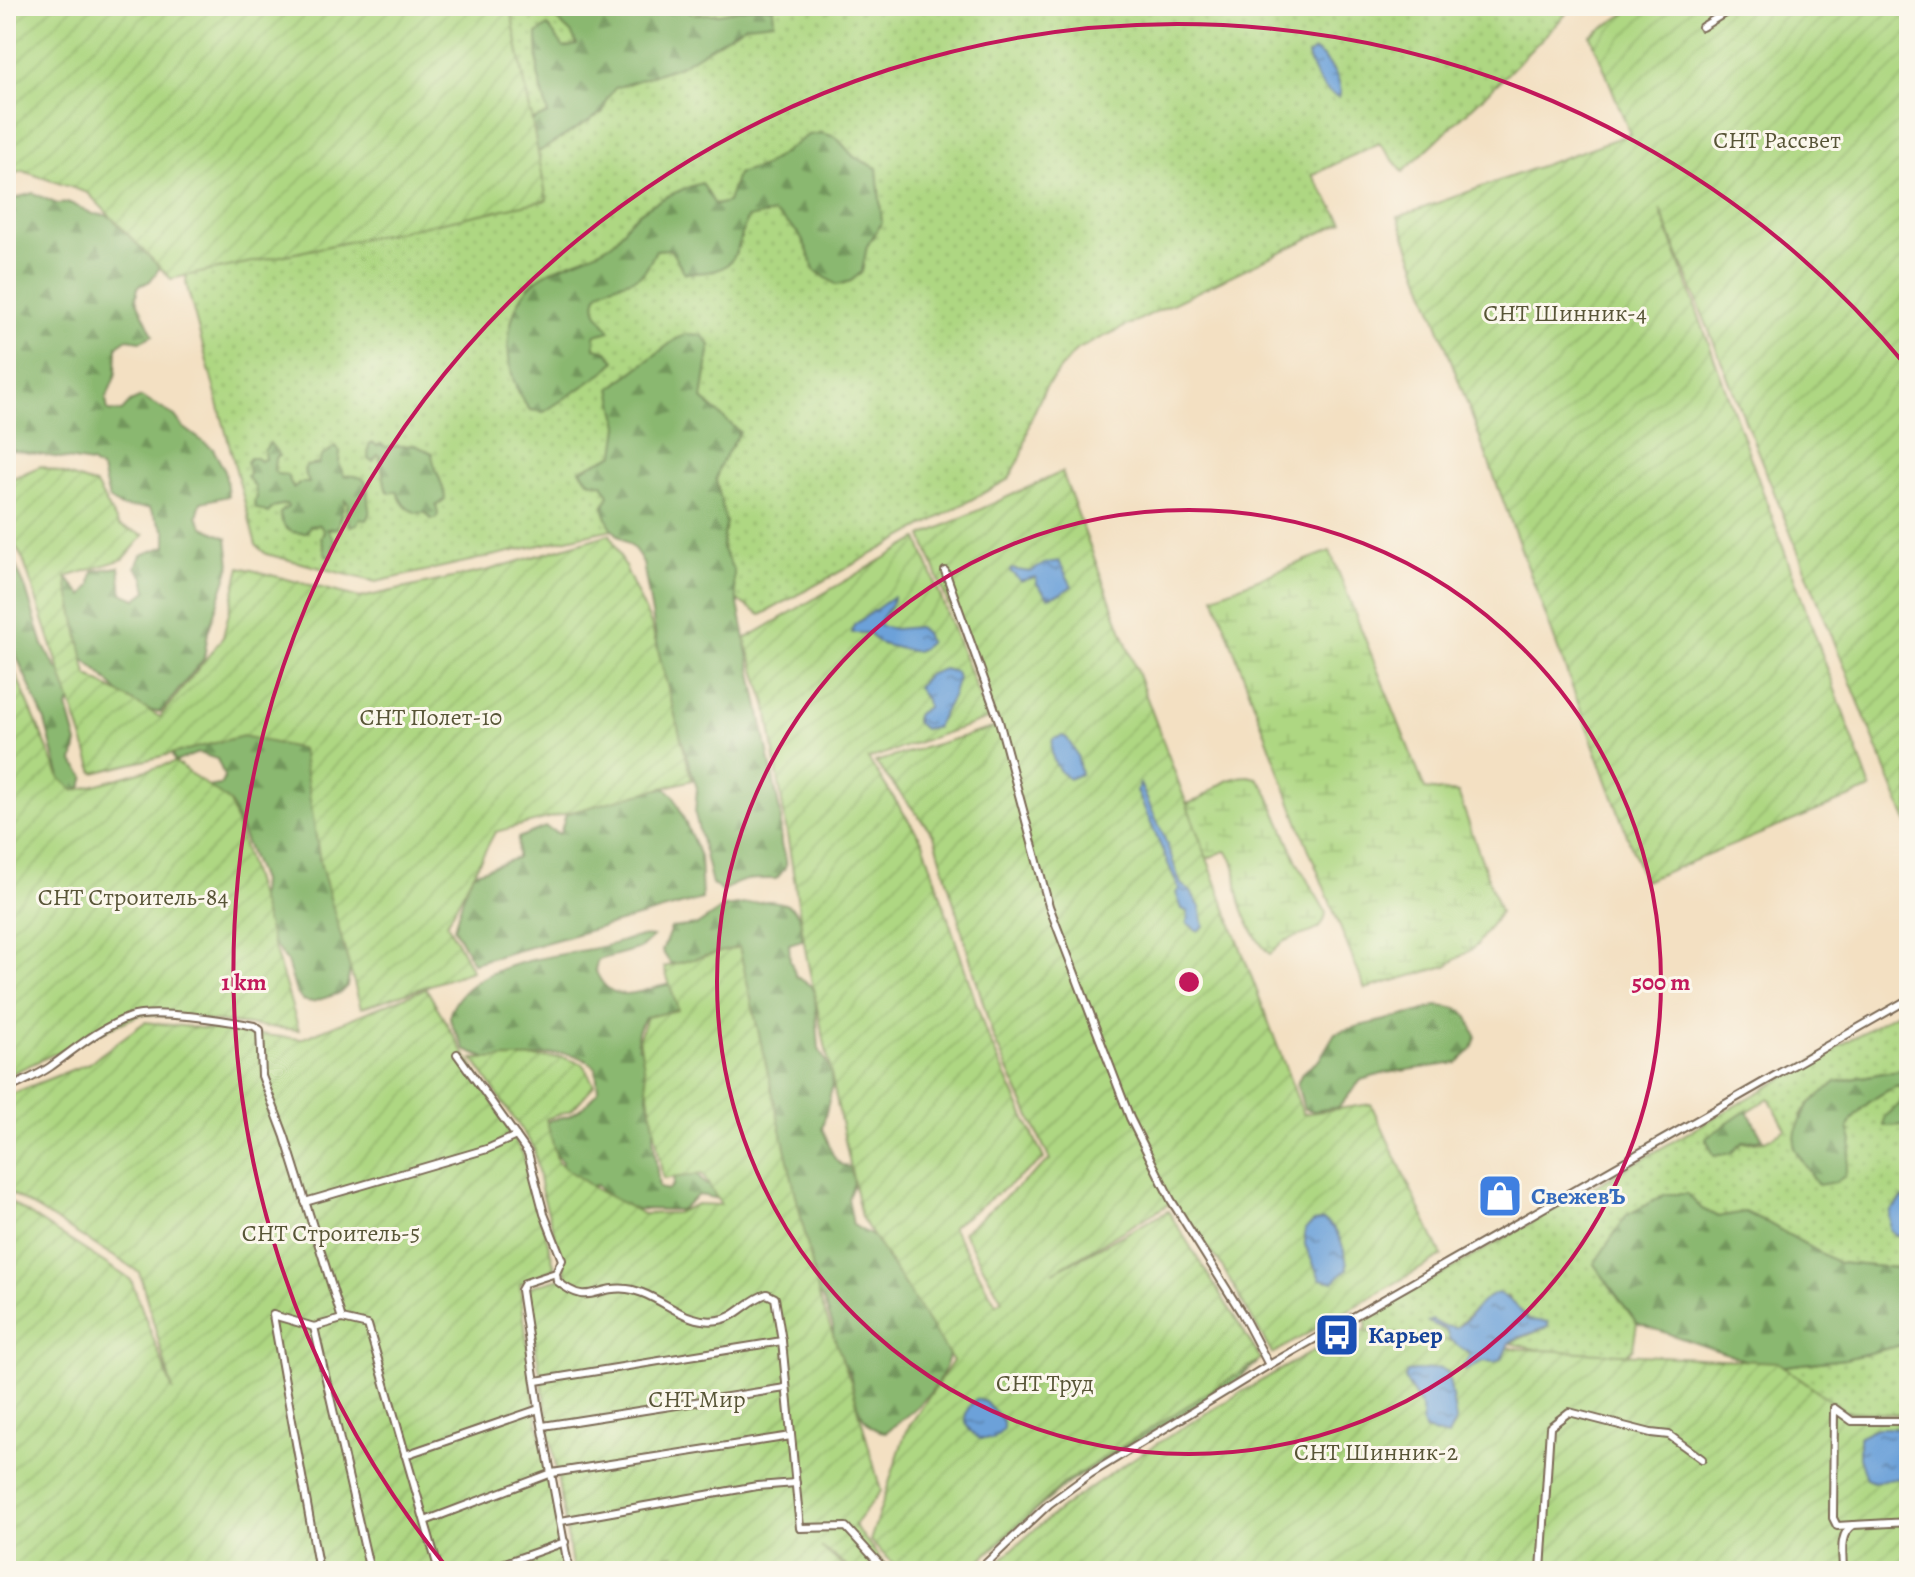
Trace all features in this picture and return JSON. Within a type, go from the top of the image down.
[{"type":"street","points":[[1702,27],[1736,6]]},
{"type":"street","points":[[945,571],[999,721],[1049,906],[1130,1118],[1151,1165],[1185,1226],[1241,1312],[1269,1365]]},
{"type":"street","points":[[978,1571],[1068,1489],[1269,1365],[1909,999]]},
{"type":"street","points":[[6,1090],[48,1068],[70,1051],[127,1018],[141,1014],[254,1026],[260,1030],[262,1076],[285,1137],[342,1319]]},
{"type":"street","points":[[457,1054],[528,1153],[544,1214],[562,1260],[556,1273],[557,1281],[569,1291],[583,1296],[626,1289],[672,1307],[679,1315],[705,1321],[722,1320],[756,1297],[767,1294],[775,1298],[800,1528],[846,1527],[886,1571]]},
{"type":"street","points":[[305,1202],[487,1149],[516,1136]]},
{"type":"street","points":[[556,1273],[525,1283],[521,1290],[569,1570]]},
{"type":"street","points":[[319,1571],[273,1315],[314,1327],[342,1319],[368,1325],[439,1571]]},
{"type":"street","points":[[314,1327],[370,1571]]},
{"type":"street","points":[[536,1381],[782,1341]]},
{"type":"street","points":[[543,1426],[785,1388]]},
{"type":"street","points":[[1909,1421],[1852,1421],[1834,1408],[1833,1518],[1837,1526],[1909,1522]]},
{"type":"street","points":[[405,1455],[539,1409]]},
{"type":"street","points":[[1541,1571],[1550,1427],[1569,1412],[1669,1435],[1702,1459]]},
{"type":"street","points":[[425,1521],[552,1473],[791,1436]]},
{"type":"street","points":[[561,1521],[757,1486],[796,1483]]},
{"type":"street","points":[[1843,1571],[1843,1537],[1853,1525]]},
{"type":"street","points":[[482,1571],[565,1542]]},
{"type":"green space","points":[[6,6],[510,6],[547,200],[171,279],[88,193],[23,171],[6,176]]},
{"type":"green space","points":[[499,6],[1574,6],[1403,172],[1379,143],[1312,175],[1343,222],[1076,350],[1045,388],[1030,421],[1022,455],[1009,479],[761,615],[621,527],[376,582],[266,554],[256,545],[186,283],[189,249]]},
{"type":"green space","points":[[553,6],[683,6],[692,14],[719,14],[757,6],[773,8],[774,22],[746,25],[680,66],[615,88],[603,112],[511,169],[521,125],[548,114],[538,74],[537,34],[548,26],[564,48],[577,45],[572,34],[553,16]]},
{"type":"green space","points":[[1636,6],[1909,6],[1909,827],[1660,209],[1871,789],[1644,881],[1398,217],[1630,134],[1591,36]]},
{"type":"green space","points":[[821,133],[836,137],[854,157],[877,168],[882,223],[867,246],[862,272],[851,281],[837,285],[814,270],[800,237],[774,213],[747,218],[735,255],[730,262],[714,271],[685,273],[670,249],[656,250],[643,273],[605,289],[596,300],[597,312],[610,331],[595,335],[595,348],[607,351],[615,361],[606,371],[544,412],[530,410],[514,380],[508,344],[515,309],[535,281],[552,270],[603,249],[615,241],[627,224],[642,211],[683,189],[702,183],[715,205],[728,202],[737,174],[764,166],[808,135]]},
{"type":"green space","points":[[33,193],[57,204],[70,203],[93,214],[106,215],[131,227],[166,259],[150,281],[138,287],[136,299],[153,335],[141,341],[127,339],[117,346],[116,374],[106,399],[108,411],[121,412],[130,402],[141,397],[175,416],[183,427],[213,449],[225,471],[228,496],[201,502],[197,516],[203,527],[227,538],[230,566],[208,632],[204,658],[161,712],[142,709],[128,701],[98,671],[59,640],[66,577],[83,596],[91,585],[93,571],[119,567],[122,593],[136,599],[147,591],[144,577],[136,567],[141,555],[166,546],[166,532],[149,508],[121,507],[109,499],[102,470],[91,463],[6,449],[6,201]]},
{"type":"green space","points":[[687,334],[702,335],[710,345],[702,399],[740,432],[719,467],[716,480],[726,523],[722,548],[734,571],[734,584],[781,817],[781,844],[786,862],[785,869],[776,879],[742,881],[723,892],[712,884],[695,814],[697,788],[666,693],[643,563],[637,552],[609,523],[603,507],[609,495],[602,484],[589,481],[580,470],[615,454],[619,426],[611,388]]},
{"type":"green space","points":[[270,443],[280,456],[275,458],[274,470],[277,474],[287,475],[293,488],[300,483],[309,483],[304,470],[306,466],[319,464],[321,457],[336,446],[344,476],[357,476],[364,480],[368,517],[350,526],[345,500],[337,528],[327,529],[335,541],[331,557],[326,556],[321,538],[324,532],[320,525],[310,526],[306,533],[295,533],[285,527],[281,518],[280,513],[288,507],[286,504],[273,507],[268,513],[256,508],[255,487],[247,476],[247,462],[250,458],[265,459],[264,451]]},
{"type":"green space","points":[[369,444],[385,447],[415,445],[432,453],[445,499],[436,506],[436,519],[411,510],[401,501],[397,491],[390,493],[386,489],[380,457],[378,455],[373,461],[368,459]]},
{"type":"green space","name":"СНТ Полет-10","points":[[41,466],[96,485],[119,526],[144,535],[124,559],[66,577],[87,675],[160,717],[223,637],[240,567],[360,598],[489,570],[610,534],[651,624],[692,780],[495,832],[447,923],[472,971],[361,1008],[320,862],[302,749],[243,736],[94,773],[23,559],[6,530],[6,481]]},
{"type":"green space","name":"СНТ Труд","points":[[1062,472],[1303,1114],[1371,1104],[1442,1256],[1272,1354],[1219,1261],[1169,1204],[1053,1272],[1168,1211],[1261,1359],[1064,1483],[969,1571],[901,1571],[870,1541],[906,1431],[953,1361],[861,1217],[806,954],[767,707],[745,639],[918,539],[988,719],[868,759],[923,842],[986,1033],[1044,1159],[952,1227],[996,1304],[1002,1300],[963,1232],[1050,1160],[993,1037],[934,835],[875,762],[996,727],[922,536]]},
{"type":"green space","points":[[6,544],[26,589],[43,645],[57,669],[92,677],[83,683],[67,707],[77,743],[73,762],[85,777],[82,786],[74,791],[65,786],[60,778],[45,721],[6,632]]},
{"type":"green space","points":[[1330,551],[1425,789],[1458,793],[1500,912],[1476,946],[1446,966],[1365,989],[1303,835],[1214,596]]},
{"type":"green space","name":"СНТ Строитель-84","points":[[6,651],[60,778],[74,791],[175,762],[230,802],[299,1030],[141,1014],[6,1076]]},
{"type":"green space","points":[[244,734],[302,749],[326,852],[319,858],[352,958],[347,986],[340,993],[312,1002],[302,1000],[296,992],[287,962],[270,939],[259,910],[261,881],[230,802],[184,790],[220,785],[225,777],[217,759],[198,753],[175,762],[163,735]]},
{"type":"green space","points":[[1248,776],[1257,778],[1266,789],[1298,864],[1326,912],[1317,929],[1283,942],[1270,954],[1259,942],[1246,917],[1238,892],[1235,865],[1230,856],[1226,851],[1201,860],[1181,806],[1200,799],[1227,781]]},
{"type":"green space","points":[[643,789],[667,789],[674,796],[700,856],[702,899],[473,963],[454,928],[470,874],[517,858],[518,838],[545,827],[560,834],[566,814]]},
{"type":"green space","points":[[767,901],[790,907],[801,923],[802,940],[789,944],[790,960],[796,976],[811,986],[815,995],[819,1049],[831,1071],[832,1087],[822,1129],[835,1159],[853,1167],[857,1175],[848,1198],[853,1225],[883,1242],[934,1250],[972,1297],[968,1314],[954,1337],[940,1378],[920,1404],[886,1432],[866,1421],[856,1400],[850,1372],[833,1364],[833,1326],[822,1297],[783,1270],[763,1277],[739,1303],[719,1316],[697,1316],[635,1288],[631,1266],[660,1272],[689,1262],[691,1244],[724,1240],[739,1232],[737,1214],[733,1208],[722,1200],[698,1195],[680,1210],[635,1209],[612,1203],[597,1185],[570,1188],[554,1183],[554,1175],[561,1170],[562,1162],[544,1138],[545,1123],[569,1115],[591,1099],[598,1091],[596,1068],[584,1059],[562,1053],[500,1061],[482,1057],[465,1050],[451,1020],[451,1011],[462,994],[477,981],[497,971],[542,958],[653,937],[641,948],[598,960],[595,969],[610,990],[620,994],[679,983],[690,997],[704,1007],[707,1023],[689,1039],[672,1042],[666,1039],[667,1017],[653,1015],[645,1018],[637,1039],[639,1048],[647,1050],[651,1057],[647,1096],[656,1120],[653,1137],[659,1188],[668,1190],[673,1185],[674,1177],[681,1174],[698,1175],[705,1184],[716,1185],[755,1155],[773,1112],[760,1110],[757,1103],[749,1026],[733,970],[724,957],[676,964],[670,963],[662,951],[671,928],[697,925],[724,907]]},
{"type":"green space","name":"СНТ Мир","points":[[739,947],[820,1300],[851,1382],[881,1491],[854,1525],[890,1571],[845,1571],[846,1565],[821,1547],[843,1566],[842,1571],[596,1571],[675,1555],[573,1571],[526,1288],[567,1276],[541,1189],[534,1148],[473,1059],[562,1057],[583,1064],[594,1085],[572,1110],[546,1119],[558,1163],[597,1190],[643,1214],[676,1213],[697,1204],[721,1205],[702,1174],[663,1179],[639,1038],[647,1017],[678,1010],[664,967]]},
{"type":"green space","name":"СНТ Строитель-5","points":[[426,988],[523,1154],[555,1268],[520,1284],[534,1401],[567,1571],[6,1571],[6,1199],[131,1280],[173,1391],[139,1272],[6,1190],[6,1096],[89,1063],[145,1022],[301,1039]]},
{"type":"green space","points":[[1437,1006],[1464,1012],[1476,1037],[1472,1049],[1457,1063],[1386,1073],[1361,1080],[1339,1107],[1314,1111],[1304,1109],[1297,1084],[1302,1073],[1319,1060],[1335,1033]]},
{"type":"green space","points":[[1909,1006],[1909,1068],[1836,1082],[1808,1105],[1801,1116],[1848,1127],[1862,1108],[1876,1097],[1897,1086],[1906,1089],[1909,1202],[1903,1198],[1894,1208],[1890,1229],[1896,1235],[1909,1239],[1909,1269],[1838,1263],[1745,1212],[1718,1217],[1702,1209],[1687,1194],[1594,1264],[1637,1323],[1633,1348],[1615,1367],[1509,1343],[1548,1327],[1528,1320],[1507,1296],[1472,1312],[1456,1328],[1443,1326],[1441,1329],[1446,1330],[1449,1339],[1470,1355],[1360,1338],[1367,1326],[1365,1318]],"holes":[[[1769,1098],[1786,1129],[1765,1141],[1709,1146],[1706,1138]]]},
{"type":"green space","points":[[1909,1068],[1909,1125],[1884,1126],[1885,1117],[1906,1098],[1906,1089],[1897,1086],[1876,1097],[1848,1127],[1852,1141],[1845,1176],[1836,1182],[1818,1185],[1794,1148],[1796,1131],[1808,1105],[1836,1082]]},
{"type":"green space","points":[[1747,1110],[1763,1139],[1743,1142],[1731,1153],[1714,1156],[1706,1138]]},
{"type":"green space","points":[[1666,1194],[1687,1194],[1702,1209],[1718,1217],[1745,1212],[1838,1263],[1909,1269],[1909,1343],[1845,1359],[1768,1368],[1637,1323],[1594,1264],[1627,1215]]},
{"type":"green space","name":"СНТ Шинник-2","points":[[1352,1330],[1522,1349],[1777,1362],[1845,1412],[1909,1419],[1909,1571],[990,1571],[1054,1514],[1123,1465],[1238,1394]]},
{"type":"green space","points":[[1909,1343],[1909,1415],[1827,1410],[1768,1368],[1845,1359]]},
{"type":"green space","points":[[1256,1359],[1257,1363],[1236,1381],[1068,1483],[985,1554],[959,1571],[1046,1488]]},
{"type":"water","points":[[1314,51],[1334,71],[1339,97],[1328,91],[1315,74],[1308,55]]},
{"type":"water","points":[[1059,561],[1072,586],[1048,597],[1037,584],[1036,577],[1020,581],[1010,571],[1030,572],[1046,563]]},
{"type":"water","points":[[893,597],[879,626],[895,629],[918,627],[929,643],[921,649],[907,650],[882,644],[870,633],[852,633],[854,625]]},
{"type":"water","points":[[943,669],[956,672],[958,678],[952,697],[936,727],[924,729],[916,722],[916,715],[927,707],[926,700],[917,687],[927,675]]},
{"type":"water","points":[[1067,738],[1077,755],[1081,774],[1069,779],[1057,767],[1052,756],[1053,739]]},
{"type":"water","points":[[1140,784],[1181,884],[1191,892],[1200,907],[1204,926],[1198,931],[1187,923],[1188,912],[1182,909],[1176,893],[1179,889],[1137,791]]},
{"type":"water","points":[[1903,1198],[1909,1202],[1909,1239],[1896,1235],[1890,1229],[1890,1212]]},
{"type":"water","points":[[1323,1220],[1337,1234],[1347,1263],[1347,1269],[1333,1282],[1320,1279],[1305,1245],[1305,1229]]},
{"type":"water","points":[[1498,1293],[1515,1304],[1528,1320],[1548,1322],[1548,1327],[1515,1339],[1509,1343],[1502,1358],[1495,1362],[1484,1361],[1465,1370],[1463,1366],[1470,1355],[1449,1339],[1446,1330],[1428,1322],[1432,1320],[1456,1328],[1480,1304]]},
{"type":"water","points":[[1440,1368],[1448,1372],[1456,1420],[1448,1437],[1425,1431],[1421,1406],[1405,1379],[1407,1372]]},
{"type":"water","points":[[976,1399],[986,1402],[1003,1421],[1003,1430],[993,1439],[980,1439],[967,1425],[967,1410]]},
{"type":"water","points":[[1876,1428],[1909,1428],[1909,1477],[1873,1482],[1866,1479],[1859,1457],[1859,1436]]},
{"type":"place","name":"СвежевЪ","points":[[1500,1196]]},
{"type":"place","name":"Карьер","points":[[1337,1335]]},
{"type":"park label","name":"СНТ Рассвет","points":[[1777,140]]},
{"type":"park label","name":"СНТ Шинник-4","points":[[1565,313]]}]
